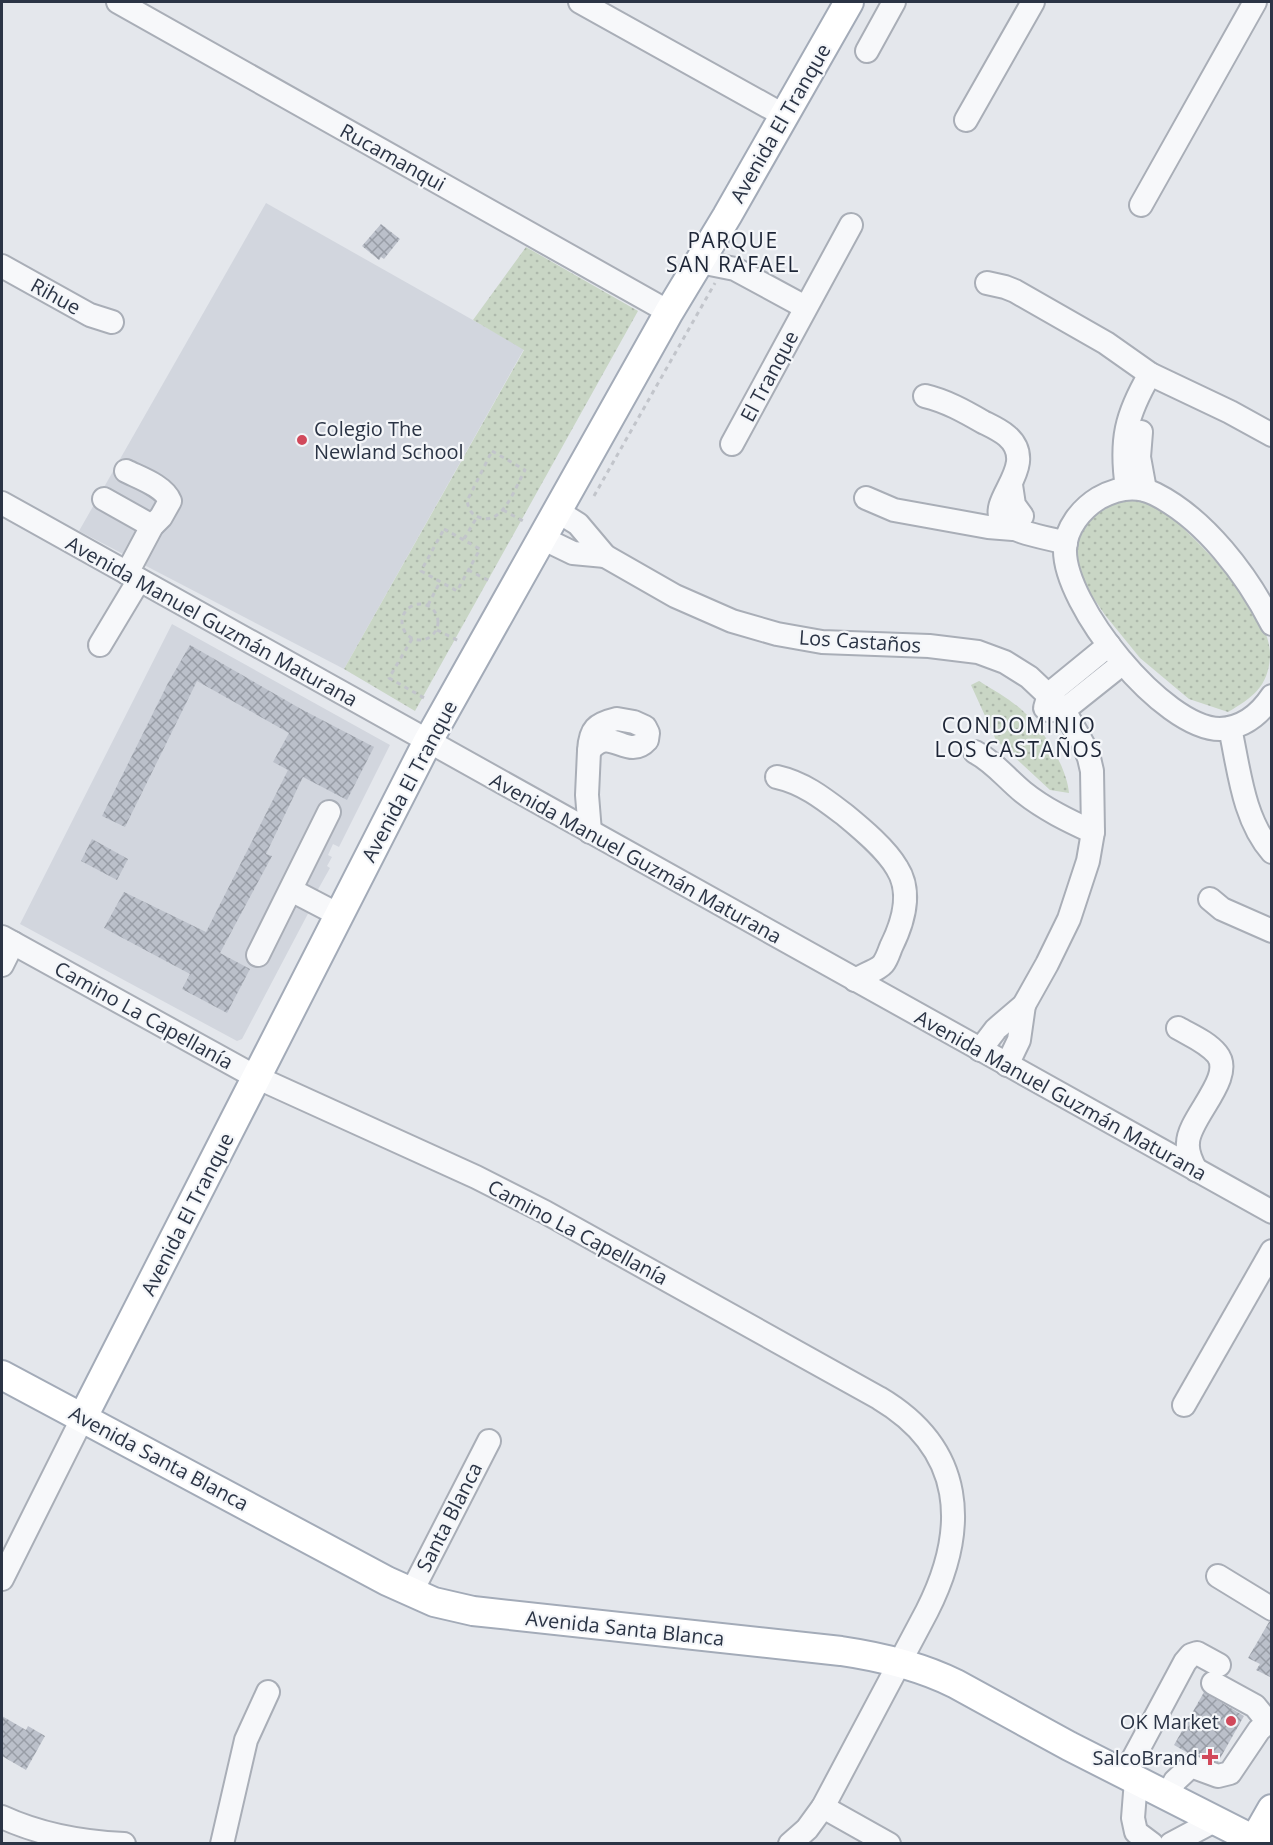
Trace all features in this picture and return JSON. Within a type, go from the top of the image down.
[{"type":"main road","name":"Avenida El Tranque","points":[[83,1417],[428,741],[533,530],[557,511],[669,312],[785,116],[849,2]]},
{"type":"main road","name":"Avenida Santa Blanca","points":[[2,1375],[411,1593],[473,1611],[841,1652],[899,1662],[948,1680],[1256,1842]]},
{"type":"main road","points":[[1256,1842],[1272,1809]]},
{"type":"street","name":"Rucamanqui","points":[[118,2],[669,312]]},
{"type":"street","points":[[580,2],[785,116]]},
{"type":"street","points":[[867,51],[894,2]]},
{"type":"street","points":[[966,120],[1033,2]]},
{"type":"street","points":[[1141,205],[1256,2]]},
{"type":"street","name":"El Tranque","points":[[732,444],[851,225]]},
{"type":"street","points":[[715,235],[735,269]]},
{"type":"street","name":"El Tranque","points":[[700,262],[735,269],[805,307]]},
{"type":"street","name":"Rihue","points":[[2,266],[90,315],[112,322]]},
{"type":"street","points":[[987,283],[1015,291],[1106,343],[1156,377],[1272,435]]},
{"type":"street","points":[[1136,489],[1140,434],[1156,377]]},
{"type":"street","points":[[925,396],[948,403],[1006,435],[1011,441],[1017,454],[1017,467],[1011,485],[1001,503],[1011,520]]},
{"type":"street","points":[[100,645],[133,577],[152,526],[161,517],[170,501],[168,495],[126,471]]},
{"type":"street","points":[[1272,624],[1256,597],[1222,550],[1172,504],[1136,489],[1111,492],[1089,505],[1074,521],[1068,536],[1066,559],[1072,579],[1088,614],[1109,645],[1148,688],[1185,718],[1206,727],[1236,726],[1256,714],[1272,696]]},
{"type":"street","points":[[866,498],[894,510],[972,523],[1011,520],[1068,536]]},
{"type":"street","points":[[104,499],[152,526]]},
{"type":"street","name":"Avenida Manuel Guzmán Maturana","points":[[2,503],[1272,1212]]},
{"type":"street","name":"Los Castaños","points":[[557,511],[578,524],[605,556],[703,609],[732,621],[777,634],[846,644],[929,646],[953,650],[1052,705],[1065,740],[1092,795],[1093,832],[1088,861],[1069,919],[1055,950],[1024,1005],[996,1029],[980,1050]]},
{"type":"street","name":"Los Castaños","points":[[533,530],[573,553],[605,556]]},
{"type":"street","points":[[1052,705],[1109,645]]},
{"type":"street","points":[[1052,705],[1123,663]]},
{"type":"street","points":[[1236,726],[1261,803],[1272,827]]},
{"type":"street","points":[[1236,726],[1249,810],[1258,832],[1272,852]]},
{"type":"street","points":[[589,751],[587,795],[590,832]]},
{"type":"street","points":[[975,752],[994,764],[1011,782],[1044,807],[1093,832]]},
{"type":"street","points":[[777,777],[795,781],[824,799],[857,825],[897,868],[903,882],[905,902],[902,923],[882,965],[855,980]]},
{"type":"street","points":[[564,817],[587,795]]},
{"type":"street","points":[[258,955],[329,812]]},
{"type":"street","points":[[291,890],[339,915]]},
{"type":"street","points":[[1210,899],[1222,909],[1272,931]]},
{"type":"street","points":[[2,965],[8,940]]},
{"type":"street","name":"Camino La Capellanía","points":[[8,940],[256,1077],[476,1177],[545,1212],[879,1398],[910,1419],[929,1440],[943,1466],[951,1492],[953,1523],[951,1548],[942,1580],[823,1807],[807,1829],[790,1844]]},
{"type":"street","points":[[882,965],[886,979],[886,997]]},
{"type":"street","name":"Los Castaños","points":[[1007,1065],[1019,1040],[1024,1005]]},
{"type":"street","points":[[1178,1028],[1206,1044],[1219,1056],[1222,1074],[1191,1129],[1188,1152],[1196,1170]]},
{"type":"street","points":[[1151,1145],[1169,1141],[1191,1129]]},
{"type":"street","points":[[1184,1405],[1272,1251]]},
{"type":"street","name":"Avenida El Tranque","points":[[2,1579],[83,1417]]},
{"type":"street","name":"Santa Blanca","points":[[411,1593],[489,1442]]},
{"type":"street","points":[[1218,1576],[1272,1609]]},
{"type":"street","points":[[1152,1844],[1136,1832],[1131,1777],[1185,1662],[1191,1655],[1197,1653],[1216,1674],[1255,1706],[1270,1723],[1259,1730],[1230,1773],[1218,1776],[1191,1766],[1175,1781],[1167,1796]]},
{"type":"street","points":[[222,1844],[246,1740],[268,1692]]},
{"type":"street","points":[[823,1807],[889,1844]]},
{"type":"street","points":[[2,1817],[42,1833],[90,1842],[124,1844]]},
{"type":"street","points":[[1174,1843],[1216,1820]]},
{"type":"path","points":[[492,451],[525,470],[503,509],[495,517],[488,520],[477,517],[470,511],[467,501],[492,451]]},
{"type":"path","points":[[503,509],[533,530]]},
{"type":"path","points":[[464,540],[477,517]]},
{"type":"path","points":[[444,529],[480,549],[468,570],[456,591],[421,571],[444,529]]},
{"type":"path","points":[[468,570],[492,582]]},
{"type":"path","points":[[428,605],[440,582]]},
{"type":"path","points":[[428,605],[436,613],[439,624],[437,630],[429,639],[412,639],[403,630],[402,618],[410,607],[428,605]]},
{"type":"path","points":[[437,630],[459,641]]},
{"type":"path","points":[[412,639],[389,678],[426,699]]},
{"type":"shaded area","name":"Colegio The Newland School","points":[[266,203],[524,349],[344,669],[79,531]]},
{"type":"shaded area","points":[[172,624],[390,745],[339,847],[333,844],[328,855],[332,857],[327,866],[330,868],[316,893],[312,906],[242,1039],[237,1041],[20,924]]},
{"type":"green space","points":[[526,247],[638,311],[415,711],[344,669],[524,350],[473,320]]},
{"type":"green space","points":[[1131,498],[1159,506],[1171,515],[1225,571],[1252,606],[1262,624],[1268,641],[1270,657],[1266,676],[1251,696],[1228,712],[1189,699],[1140,658],[1105,615],[1078,575],[1075,535],[1101,508]]},
{"type":"green space","points":[[979,681],[1015,704],[1040,729],[1064,772],[1069,793],[1050,790],[996,740],[971,685]]},
{"type":"building","points":[[381,224],[400,239],[384,259],[381,257],[379,260],[362,246]]},
{"type":"building","points":[[190,645],[301,709],[374,747],[347,800],[303,777],[266,854],[272,856],[220,953],[250,969],[227,1013],[182,989],[190,974],[104,928],[124,892],[206,932],[288,770],[273,762],[289,733],[197,681],[125,827],[102,816],[168,683]]},
{"type":"building","points":[[92,839],[128,859],[117,880],[81,861]]},
{"type":"building","points":[[1269,1622],[1272,1622],[1272,1678],[1256,1670],[1260,1664],[1248,1658]]},
{"type":"building","points":[[1204,1692],[1244,1716],[1218,1762],[1196,1753],[1188,1753],[1174,1745]]},
{"type":"building","points":[[2,1716],[26,1730],[28,1726],[45,1736],[26,1770],[2,1756]]},
{"type":"place","name":"Colegio The Newland School","points":[[302,440]]},
{"type":"place","name":"OK Market","points":[[1231,1721]]},
{"type":"place","name":"SalcoBrand","points":[[1210,1757]]},
{"type":"district","name":"PARQUE SAN RAFAEL","points":[[733,252]]},
{"type":"district","name":"CONDOMINIO LOS CASTAÑOS","points":[[1019,737]]}]
